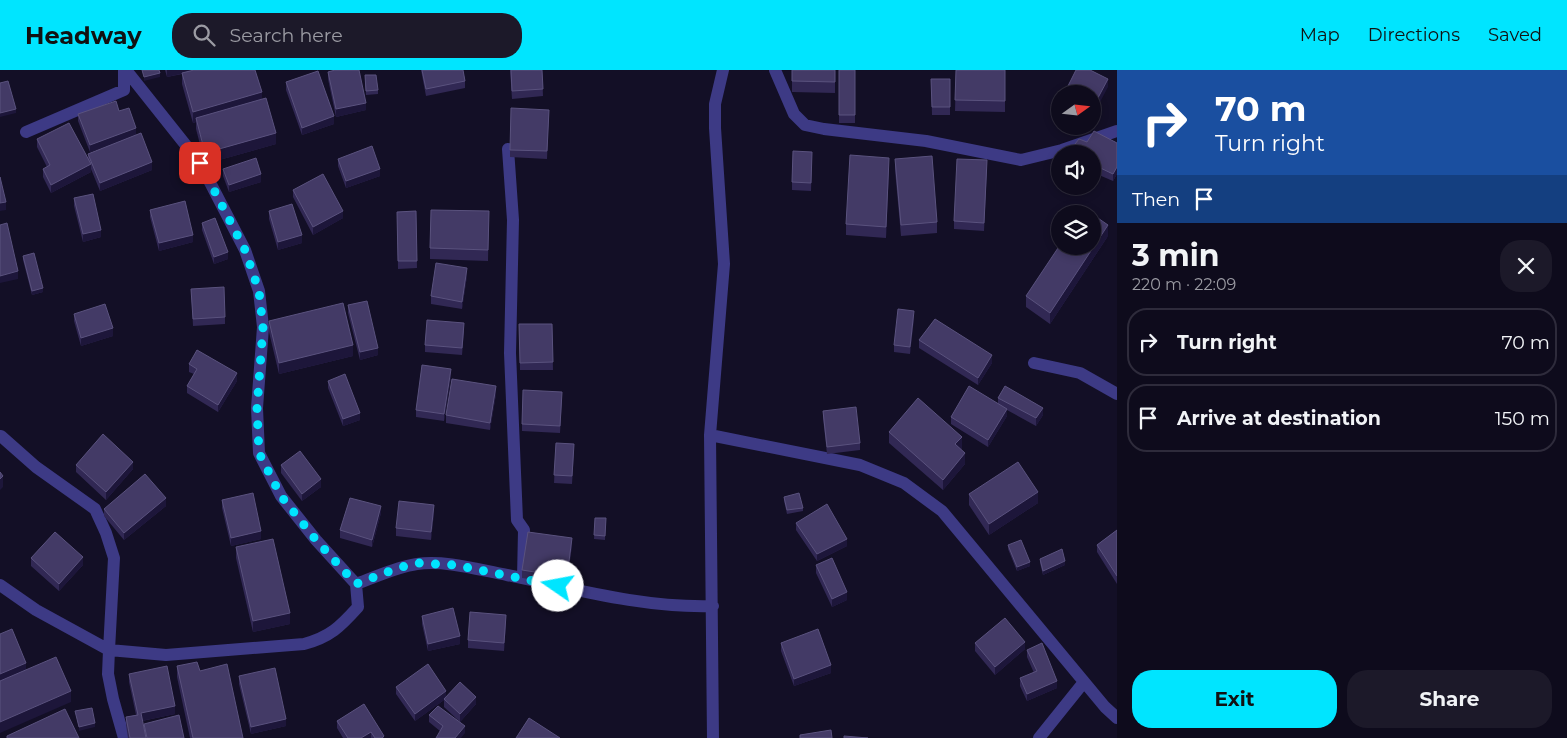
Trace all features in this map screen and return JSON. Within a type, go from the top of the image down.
[{"type":"street","points":[[26,132],[124,90],[125,70]]},
{"type":"street","points":[[0,586],[36,610],[109,650],[166,655],[304,644],[321,639],[342,626],[358,607],[356,584],[316,540],[281,496],[259,453],[257,408],[263,327],[259,291],[245,250],[200,163],[125,70]]},
{"type":"street","points":[[713,738],[710,435],[724,264],[715,128],[715,104],[723,70]]},
{"type":"street","points":[[775,70],[794,114],[805,125],[824,129],[926,141],[1021,160],[1062,150],[1117,131]]},
{"type":"street","points":[[508,149],[513,220],[510,353],[517,520],[524,530],[523,578]]},
{"type":"street","points":[[1034,363],[1080,373],[1117,394]]},
{"type":"street","points":[[710,435],[860,465],[904,483],[942,510],[1104,707],[1117,718]]},
{"type":"street","points":[[1,436],[36,467],[95,509],[106,533],[114,558],[108,674],[124,738]]},
{"type":"street","points":[[356,584],[398,568],[418,563],[455,565],[645,603],[690,607],[713,606]]},
{"type":"street","points":[[1039,738],[1084,682]]},
{"type":"building","points":[[142,70],[159,70],[160,73],[144,77]]},
{"type":"building","points":[[194,70],[255,70],[262,92],[193,112],[182,73]]},
{"type":"building","points":[[335,70],[359,70],[366,103],[336,109],[328,72]]},
{"type":"building","points":[[422,70],[463,70],[465,81],[426,89]]},
{"type":"building","points":[[511,70],[542,70],[543,89],[512,91]]},
{"type":"building","points":[[792,70],[835,70],[835,82],[792,81]]},
{"type":"building","points":[[839,70],[855,70],[855,115],[839,115]]},
{"type":"building","points":[[956,70],[1005,70],[1005,101],[955,100]]},
{"type":"building","points":[[1076,70],[1090,70],[1108,79],[1101,92],[1101,85],[1068,85]]},
{"type":"building","points":[[318,71],[334,116],[302,128],[286,82]]},
{"type":"building","points":[[365,75],[376,75],[378,90],[366,91]]},
{"type":"building","points":[[931,79],[950,79],[950,107],[932,107]]},
{"type":"building","points":[[8,81],[16,109],[0,113],[0,83]]},
{"type":"building","points":[[266,98],[276,133],[205,153],[196,118]]},
{"type":"building","points":[[116,101],[119,111],[129,108],[136,128],[90,145],[78,114]]},
{"type":"building","points":[[511,108],[549,110],[547,151],[510,150]]},
{"type":"building","points":[[69,123],[91,164],[51,185],[43,169],[50,165],[37,139]]},
{"type":"building","points":[[141,133],[152,162],[100,183],[88,154]]},
{"type":"building","points":[[1091,135],[1101,135],[1117,143],[1117,167],[1113,174],[1101,168],[1101,145],[1075,144],[1079,139],[1087,142]]},
{"type":"building","points":[[372,146],[380,169],[346,181],[338,159]]},
{"type":"building","points":[[793,151],[812,152],[811,183],[792,182]]},
{"type":"building","points":[[850,155],[889,158],[886,227],[846,224]]},
{"type":"building","points":[[932,156],[937,222],[901,225],[895,159]]},
{"type":"building","points":[[256,158],[261,174],[229,185],[223,169]]},
{"type":"building","points":[[957,159],[987,160],[984,223],[954,221]]},
{"type":"building","points":[[323,174],[343,211],[313,227],[293,190]]},
{"type":"building","points":[[0,177],[6,202],[0,203]]},
{"type":"building","points":[[93,194],[101,230],[83,234],[74,198]]},
{"type":"building","points":[[185,201],[193,235],[159,243],[150,210]]},
{"type":"building","points":[[292,204],[302,235],[278,242],[269,211]]},
{"type":"building","points":[[431,210],[489,211],[488,250],[430,248]]},
{"type":"building","points":[[416,211],[417,261],[398,261],[397,212]]},
{"type":"building","points":[[215,218],[228,252],[214,257],[202,223]]},
{"type":"building","points":[[1101,220],[1108,225],[1101,236]]},
{"type":"building","points":[[7,223],[18,271],[0,276],[0,225]]},
{"type":"building","points":[[34,253],[43,288],[32,291],[23,256]]},
{"type":"building","points":[[1053,255],[1088,255],[1050,313],[1026,296]]},
{"type":"building","points":[[436,263],[467,268],[462,302],[431,296]]},
{"type":"building","points":[[224,287],[225,317],[193,319],[191,289]]},
{"type":"building","points":[[367,301],[378,348],[360,352],[348,305]]},
{"type":"building","points":[[343,303],[353,345],[279,363],[269,321]]},
{"type":"building","points":[[105,304],[113,328],[81,338],[74,314]]},
{"type":"building","points":[[898,309],[914,311],[910,347],[894,345]]},
{"type":"building","points":[[935,319],[992,355],[978,378],[919,340]]},
{"type":"building","points":[[427,320],[464,323],[462,348],[425,345]]},
{"type":"building","points":[[519,324],[552,324],[553,362],[520,363]]},
{"type":"building","points":[[197,350],[237,373],[218,405],[187,386],[197,369],[189,364]]},
{"type":"building","points":[[422,365],[451,369],[444,414],[416,410]]},
{"type":"building","points":[[345,374],[360,413],[343,419],[328,381]]},
{"type":"building","points":[[452,379],[496,386],[490,423],[446,415]]},
{"type":"building","points":[[969,386],[1007,409],[988,440],[951,417]]},
{"type":"building","points":[[1005,386],[1043,408],[1036,418],[998,398]]},
{"type":"building","points":[[523,390],[562,392],[560,426],[522,424]]},
{"type":"building","points":[[918,398],[962,437],[955,444],[965,453],[943,480],[889,432]]},
{"type":"building","points":[[856,407],[860,443],[827,447],[823,411]]},
{"type":"building","points":[[103,434],[133,462],[106,492],[76,465]]},
{"type":"building","points":[[556,443],[574,444],[572,476],[554,475]]},
{"type":"building","points":[[300,451],[321,479],[302,494],[281,465]]},
{"type":"building","points":[[1018,462],[1038,492],[989,524],[969,494]]},
{"type":"building","points":[[145,474],[166,498],[124,533],[104,509]]},
{"type":"building","points":[[253,493],[261,531],[231,538],[222,500]]},
{"type":"building","points":[[799,493],[803,508],[787,510],[784,497]]},
{"type":"building","points":[[350,498],[381,506],[372,540],[340,530]]},
{"type":"building","points":[[399,501],[434,505],[431,532],[396,528]]},
{"type":"building","points":[[827,504],[847,539],[817,554],[796,523]]},
{"type":"building","points":[[595,518],[606,518],[605,536],[594,535]]},
{"type":"building","points":[[1117,530],[1117,576],[1097,545]]},
{"type":"building","points":[[55,532],[83,557],[59,584],[31,558]]},
{"type":"building","points":[[528,532],[572,538],[567,577],[522,570]]},
{"type":"building","points":[[273,539],[290,613],[253,621],[236,547]]},
{"type":"building","points":[[1021,540],[1030,562],[1017,567],[1008,545]]},
{"type":"building","points":[[1062,549],[1065,561],[1043,571],[1040,559]]},
{"type":"building","points":[[832,558],[847,592],[832,599],[816,565]]},
{"type":"building","points":[[453,608],[460,636],[428,644],[422,616]]},
{"type":"building","points":[[470,612],[506,615],[504,643],[468,640]]},
{"type":"building","points":[[1005,618],[1025,642],[995,667],[975,643]]},
{"type":"building","points":[[12,629],[26,663],[0,674],[0,634]]},
{"type":"building","points":[[818,629],[831,665],[794,679],[781,643]]},
{"type":"building","points":[[1042,643],[1057,681],[1027,694],[1020,678],[1037,671],[1027,650]]},
{"type":"building","points":[[56,657],[71,691],[0,722],[0,681]]},
{"type":"building","points":[[197,662],[200,671],[227,664],[243,738],[193,738],[177,666]]},
{"type":"building","points":[[428,664],[446,691],[415,714],[396,687]]},
{"type":"building","points":[[167,666],[175,706],[141,713],[146,738],[130,738],[126,717],[138,715],[129,674]]},
{"type":"building","points":[[275,668],[286,719],[251,727],[239,676]]},
{"type":"building","points":[[460,682],[476,697],[460,714],[444,699]]},
{"type":"building","points":[[364,704],[384,736],[382,738],[375,738],[371,732],[361,738],[348,738],[337,721]]},
{"type":"building","points":[[438,706],[465,726],[455,738],[436,738],[443,726],[429,715]]},
{"type":"building","points":[[92,708],[95,723],[79,727],[75,711]]},
{"type":"building","points":[[65,709],[79,738],[7,738],[7,736]]},
{"type":"building","points":[[179,715],[184,738],[147,738],[144,724]]},
{"type":"building","points":[[529,718],[560,738],[516,738]]},
{"type":"building","points":[[831,730],[832,738],[800,738],[800,735]]},
{"type":"building","points":[[844,736],[868,738],[844,738]]},
{"type":"route","points":[[200,163],[245,250],[259,291],[263,327],[257,408],[259,453],[281,496],[316,540],[356,584],[398,568],[418,563],[455,565],[558,586]]}]
